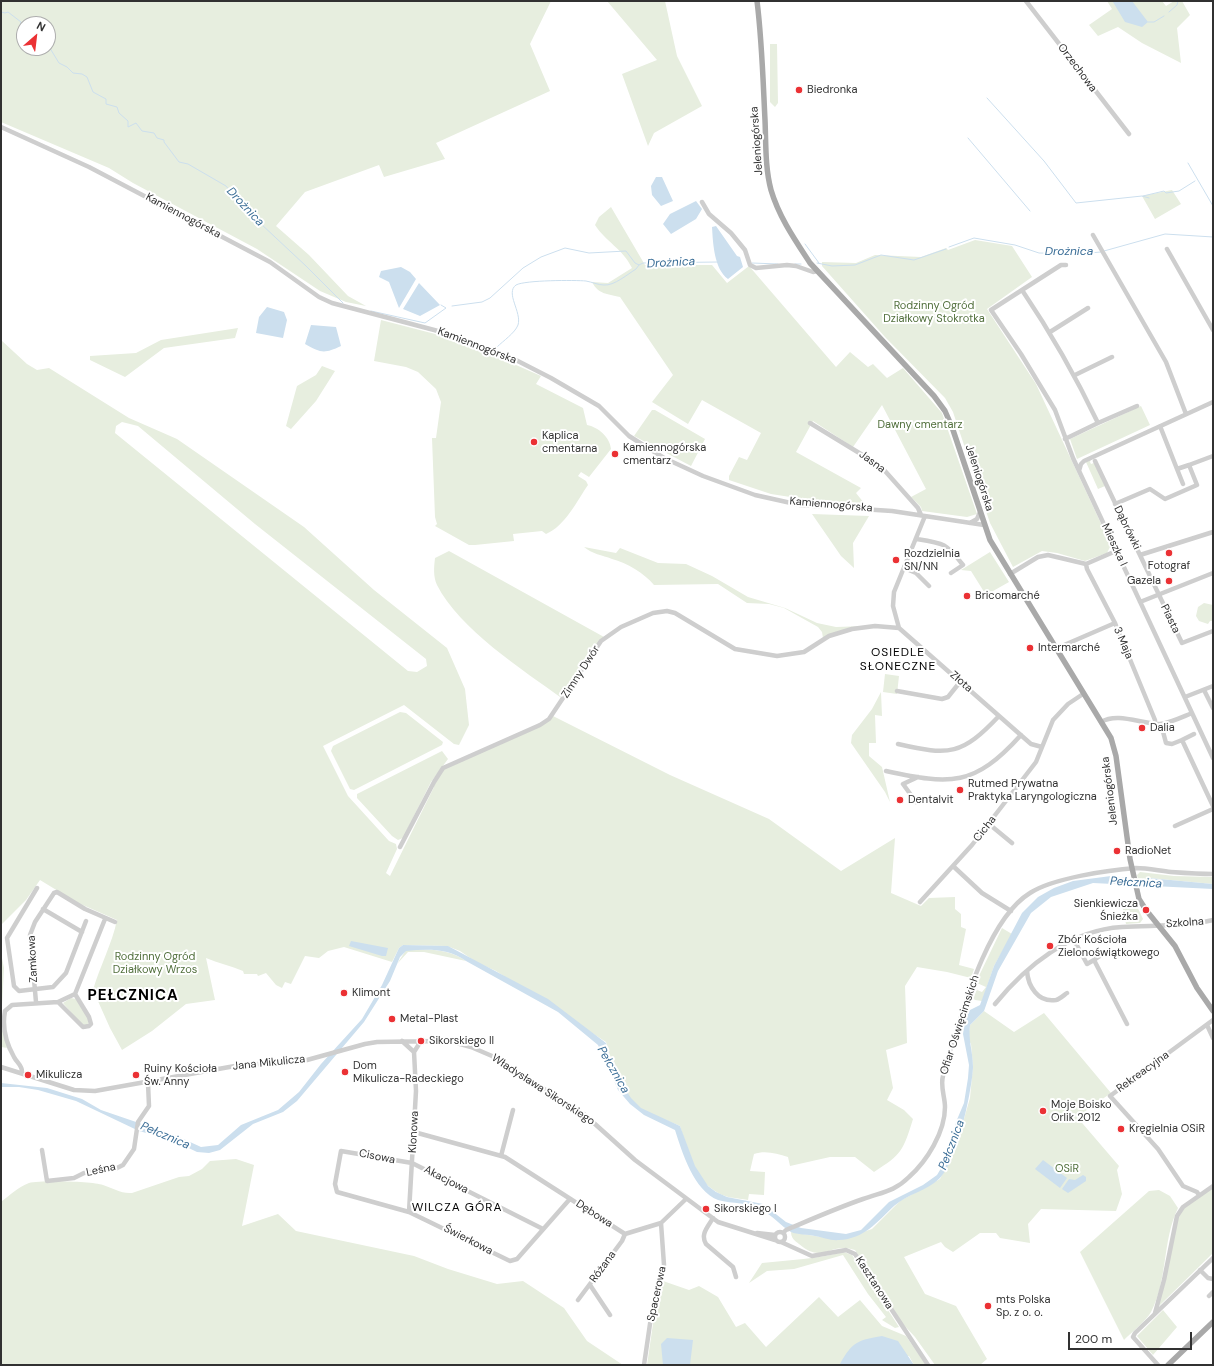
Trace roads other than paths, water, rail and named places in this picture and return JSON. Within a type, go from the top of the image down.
[{"type":"main road","name":"Jeleniogórska","points":[[757,1],[762,40],[766,159],[771,189],[776,204],[794,238],[817,271],[939,403],[952,427],[990,540],[1082,694],[1111,738],[1116,756],[1123,821],[1137,892],[1144,907],[1174,946],[1197,988],[1213,1011]]},
{"type":"main road","points":[[1168,1365],[1213,1322]]},
{"type":"street","name":"Orzechowa","points":[[1026,1],[1129,134]]},
{"type":"street","name":"Kamiennogórska","points":[[1,127],[89,167],[270,262],[319,297],[332,303],[438,331],[510,357],[551,378],[599,406],[626,433],[639,443],[664,458],[703,476],[755,495],[800,505],[873,509],[984,525]]},
{"type":"street","points":[[702,202],[709,214],[731,233],[745,250],[750,265],[756,268],[787,265],[796,266],[813,272],[817,271]]},
{"type":"street","points":[[1093,235],[1166,362],[1186,414]]},
{"type":"street","points":[[1167,249],[1213,330]]},
{"type":"street","points":[[1066,265],[1061,265],[1022,290],[1050,332],[1075,375],[1098,424]]},
{"type":"street","name":"Mieszka I","points":[[1022,290],[991,310],[1021,354],[1055,410],[1065,439],[1079,471],[1213,758]]},
{"type":"street","points":[[1050,332],[1088,308]]},
{"type":"street","points":[[1075,375],[1112,357]]},
{"type":"street","points":[[1079,471],[1081,464],[1084,461],[1213,402]]},
{"type":"street","points":[[1065,439],[1137,406]]},
{"type":"street","name":"Jasna","points":[[810,423],[874,462],[885,471],[923,515]]},
{"type":"street","points":[[1160,426],[1183,484]]},
{"type":"street","points":[[1177,469],[1213,456]]},
{"type":"street","name":"Dąbrówki","points":[[1095,461],[1159,595]]},
{"type":"street","points":[[1115,504],[1150,490],[1165,498],[1197,485],[1189,465]]},
{"type":"street","points":[[968,523],[977,519],[980,512]]},
{"type":"street","points":[[899,628],[894,612],[893,596],[917,539],[923,515]]},
{"type":"street","points":[[1140,555],[1213,532]]},
{"type":"street","points":[[917,539],[939,542],[951,549],[962,565],[952,573]]},
{"type":"street","points":[[1010,574],[1038,557],[1048,555],[1086,564],[1116,551]]},
{"type":"street","name":"3 Maja","points":[[1086,564],[1087,569],[1115,623],[1155,723]]},
{"type":"street","points":[[904,568],[916,573],[929,586]]},
{"type":"street","points":[[1140,602],[1213,573]]},
{"type":"street","name":"Piasta","points":[[1159,595],[1182,643],[1213,631]]},
{"type":"street","name":"Zimny Dwór","points":[[400,847],[434,782],[443,768],[540,725],[549,719],[601,641],[614,631],[639,618],[663,611],[675,613],[735,649],[777,656],[804,652],[829,636],[852,629],[875,626],[899,628]]},
{"type":"street","points":[[1055,649],[1115,623]]},
{"type":"street","name":"Złota","points":[[899,628],[1031,744],[1042,748]]},
{"type":"street","points":[[897,690],[942,700],[948,696],[960,682]]},
{"type":"street","points":[[1185,697],[1213,686]]},
{"type":"street","points":[[1204,690],[1213,708]]},
{"type":"street","name":"Cicha","points":[[920,902],[989,824],[1036,762],[1053,720],[1068,704],[1082,694]]},
{"type":"street","points":[[1101,722],[1110,718],[1119,718],[1161,724],[1192,713]]},
{"type":"street","points":[[898,744],[934,751],[955,749],[976,740],[999,716]]},
{"type":"street","points":[[1161,724],[1166,743],[1172,744],[1194,734]]},
{"type":"street","points":[[886,771],[918,777],[947,780],[964,777],[980,771],[998,759],[1021,735]]},
{"type":"street","points":[[1182,740],[1213,806]]},
{"type":"street","points":[[916,802],[903,784],[918,777]]},
{"type":"street","points":[[1175,826],[1213,809]]},
{"type":"street","points":[[989,824],[1012,843]]},
{"type":"street","points":[[953,866],[982,893],[1011,911]]},
{"type":"street","name":"Ofiar Oświęcimskich","points":[[775,1237],[780,1232],[784,1236],[796,1226],[865,1198],[891,1190],[910,1177],[923,1161],[942,1129],[944,1120],[942,1077],[966,1000],[980,964],[1011,911],[1029,893],[1073,878],[1132,869],[1213,874]]},
{"type":"street","name":"Zamkowa","points":[[37,888],[7,938],[14,986],[19,991],[53,987],[66,973],[86,921]]},
{"type":"street","name":"Zamkowa","points":[[36,1002],[30,935],[32,928],[54,892],[105,919],[115,922]]},
{"type":"street","points":[[43,909],[82,932]]},
{"type":"street","points":[[22,1074],[21,1066],[13,1056],[6,1038],[4,1018],[5,1011],[12,1005],[36,1002],[58,1002],[74,994],[105,919]]},
{"type":"street","name":"Szkolna","points":[[995,1004],[1013,982],[1041,960],[1074,940],[1106,929],[1190,924],[1213,920]]},
{"type":"street","points":[[1074,940],[1087,964],[1103,954]]},
{"type":"street","points":[[1094,960],[1127,1024]]},
{"type":"street","points":[[1027,971],[1027,978],[1037,996],[1056,1000],[1067,993]]},
{"type":"street","points":[[58,1002],[81,1025],[86,1028],[91,1024],[91,1021],[74,994]]},
{"type":"street","name":"Rekreacyjna","points":[[1199,1195],[1197,1192],[1183,1186],[1158,1149],[1110,1096],[1213,1020]]},
{"type":"street","points":[[1207,1025],[1213,1038]]},
{"type":"street","points":[[402,1041],[414,1052],[421,1041]]},
{"type":"street","name":"Władysława Sikorskiego","points":[[327,1054],[365,1044],[402,1041],[456,1043],[480,1050],[497,1059],[590,1118],[631,1156],[713,1218],[728,1226],[751,1233],[775,1237]]},
{"type":"street","name":"Klonowa","points":[[409,1212],[416,1092],[414,1052]]},
{"type":"street","name":"Jana Mikulicza","points":[[1,1067],[81,1091],[95,1091],[148,1083],[235,1066],[307,1060],[327,1054]]},
{"type":"street","name":"Leśna","points":[[42,1150],[47,1181],[58,1181],[74,1178],[84,1173],[116,1169],[122,1165],[134,1149],[138,1122],[149,1106],[148,1083]]},
{"type":"street","points":[[501,1156],[513,1110]]},
{"type":"street","name":"Dębowa","points":[[414,1132],[501,1156],[514,1162],[625,1234],[661,1222],[686,1199]]},
{"type":"street","name":"Cisowa","points":[[341,1151],[412,1163]]},
{"type":"street","name":"Świerkowa","points":[[341,1151],[335,1184],[336,1191],[409,1212],[510,1261],[515,1260],[570,1199]]},
{"type":"street","name":"Akacjowa","points":[[412,1163],[543,1229]]},
{"type":"street","points":[[1155,1313],[1164,1280],[1176,1216],[1183,1207],[1213,1186]]},
{"type":"street","points":[[713,1218],[704,1234],[703,1240],[733,1267],[736,1277]]},
{"type":"street","name":"Spacerowa","points":[[644,1365],[652,1317],[664,1265],[661,1222]]},
{"type":"street","name":"Różana","points":[[578,1300],[622,1241],[625,1234]]},
{"type":"street","name":"Kasztanowa","points":[[775,1237],[784,1236],[795,1248],[812,1256],[846,1250],[855,1254],[928,1365]]},
{"type":"street","points":[[1158,1365],[1133,1337],[1135,1333],[1213,1258]]},
{"type":"street","points":[[1200,1270],[1208,1278],[1213,1279]]},
{"type":"street","points":[[590,1285],[610,1315]]},
{"type":"street","points":[[1209,1296],[1213,1292]]},
{"type":"water","points":[[1132,1],[1148,22],[1142,27],[1125,22],[1113,2]]},
{"type":"water","points":[[656,177],[662,177],[673,201],[661,206],[652,195],[651,186]]},
{"type":"water","points":[[696,201],[702,209],[696,219],[671,234],[663,224],[670,214]]},
{"type":"water","points":[[716,226],[737,256],[740,257],[743,267],[728,279],[723,275],[715,255],[712,227]]},
{"type":"water","points":[[401,267],[410,272],[416,279],[399,308],[389,282],[379,277],[381,271]]},
{"type":"water","points":[[419,283],[440,305],[420,316],[403,309]]},
{"type":"water","points":[[267,307],[284,312],[287,320],[283,338],[256,333],[259,317]]},
{"type":"water","points":[[311,325],[336,327],[341,346],[326,351],[319,351],[305,344]]},
{"type":"water","name":"Pełcznica","points":[[1111,876],[1146,880],[1149,878],[1213,884],[1213,889],[1093,883],[1051,897],[1031,913],[998,971],[984,1011],[970,1025],[973,1067],[970,1092],[958,1142],[946,1169],[940,1178],[935,1182],[899,1202],[870,1229],[856,1237],[848,1239],[833,1240],[812,1235],[793,1233],[787,1230],[766,1212],[757,1207],[718,1200],[710,1195],[702,1188],[690,1170],[675,1130],[644,1115],[630,1104],[618,1090],[598,1045],[558,1012],[459,957],[437,950],[406,951],[400,957],[390,981],[364,1022],[297,1101],[283,1112],[253,1124],[220,1150],[209,1153],[197,1152],[172,1140],[139,1131],[76,1101],[38,1090],[19,1087],[1,1087],[1,1083],[47,1088],[82,1099],[101,1110],[177,1136],[201,1147],[218,1145],[241,1125],[278,1110],[299,1092],[321,1064],[362,1019],[382,985],[399,948],[403,945],[448,946],[548,999],[606,1043],[615,1074],[631,1098],[641,1108],[680,1126],[695,1166],[708,1186],[716,1192],[727,1197],[763,1204],[786,1222],[801,1228],[846,1234],[861,1230],[889,1202],[923,1185],[937,1175],[946,1160],[956,1122],[964,1103],[968,1078],[969,1065],[963,1034],[966,1012],[980,1005],[994,966],[1022,913],[1038,897],[1054,888],[1073,881]]},
{"type":"water","points":[[351,941],[388,948],[386,956],[349,946]]},
{"type":"water","points":[[1043,1160],[1067,1178],[1060,1188],[1035,1169]]},
{"type":"water","points":[[1083,1175],[1086,1177],[1086,1181],[1068,1193],[1062,1189],[1069,1179],[1075,1180]]},
{"type":"water","points":[[882,1336],[898,1341],[914,1365],[840,1364],[848,1351],[856,1343]]},
{"type":"water","points":[[667,1338],[693,1340],[690,1365],[663,1365],[661,1344]]},
{"type":"waterway","points":[[1169,12],[1177,5],[1178,1]]},
{"type":"waterway","name":"Drożnica","points":[[1,12],[8,12],[16,18]]},
{"type":"waterway","points":[[1148,22],[1154,22],[1164,16]]},
{"type":"waterway","name":"Drożnica","points":[[55,56],[59,63],[67,67],[73,73],[82,74],[87,77],[93,92],[106,99],[106,104],[117,107],[119,113],[128,121],[128,127],[136,123],[142,131],[154,133],[157,138],[164,140],[179,162],[188,164],[226,186],[245,209],[343,303]]},
{"type":"waterway","points":[[987,98],[1044,161],[1076,203],[1142,196],[1149,198]]},
{"type":"waterway","points":[[968,138],[1030,211]]},
{"type":"waterway","points":[[1188,163],[1213,206]]},
{"type":"waterway","points":[[1143,196],[1164,191],[1166,193],[1179,191],[1195,181]]},
{"type":"waterway","name":"Drożnica","points":[[1104,251],[1165,234],[1213,237]]},
{"type":"waterway","name":"Drożnica","points":[[949,247],[974,238],[1015,245],[1039,253],[1079,254],[1101,252]]},
{"type":"waterway","points":[[805,244],[819,263]]},
{"type":"waterway","name":"Drożnica","points":[[452,306],[482,302],[490,298],[523,268],[541,257],[565,248],[589,253],[626,251],[635,263],[639,265],[643,263],[718,262]]},
{"type":"waterway","name":"Drożnica","points":[[817,263],[832,266],[855,265],[881,255],[914,260],[946,249]]},
{"type":"waterway","name":"Drożnica","points":[[752,263],[778,264]]},
{"type":"waterway","name":"Drożnica","points":[[795,264],[801,264]]},
{"type":"waterway","points":[[497,347],[512,334],[518,325],[518,314],[512,293],[513,288],[516,285],[539,281],[586,281],[600,285],[608,285],[621,279],[636,269],[639,265]]},
{"type":"waterway","name":"Drożnica","points":[[371,311],[425,323],[446,308],[441,305]]},
{"type":"place","name":"Biedronka","points":[[799,90]]},
{"type":"place","name":"Kaplica cmentarna","points":[[534,442]]},
{"type":"place","name":"Kamiennogórska cmentarz","points":[[615,454]]},
{"type":"place","name":"Fotograf","points":[[1169,553]]},
{"type":"place","name":"Rozdzielnia SN/NN","points":[[896,560]]},
{"type":"place","name":"Gazela","points":[[1169,581]]},
{"type":"place","name":"Bricomarché","points":[[967,596]]},
{"type":"place","name":"Intermarché","points":[[1030,648]]},
{"type":"place","name":"Dalia","points":[[1142,728]]},
{"type":"place","name":"Rutmed Prywatna Praktyka Laryngologiczna","points":[[960,790]]},
{"type":"place","name":"Dentalvit","points":[[900,800]]},
{"type":"place","name":"RadioNet","points":[[1117,851]]},
{"type":"place","name":"Sienkiewicza Śnieżka","points":[[1146,910]]},
{"type":"place","name":"Zbór Kościoła Zielonoświątkowego","points":[[1050,946]]},
{"type":"place","name":"Klimont","points":[[344,993]]},
{"type":"place","name":"Metal-Plast","points":[[392,1019]]},
{"type":"place","name":"Sikorskiego II","points":[[421,1041]]},
{"type":"place","name":"Dom Mikulicza-Radeckiego","points":[[345,1072]]},
{"type":"place","name":"Mikulicza","points":[[28,1075]]},
{"type":"place","name":"Ruiny Kościoła Św. Anny","points":[[136,1075]]},
{"type":"place","name":"Moje Boisko Orlik 2012","points":[[1043,1111]]},
{"type":"place","name":"Kręgielnia OSiR","points":[[1121,1129]]},
{"type":"place","name":"Sikorskiego I","points":[[706,1209]]},
{"type":"place","name":"mts Polska Sp. z o. o.","points":[[988,1306]]},
{"type":"district","name":"OSIEDLE SŁONECZNE","points":[[898,660]]},
{"type":"district","name":"PEŁCZNICA","points":[[133,996]]},
{"type":"district","name":"WILCZA GÓRA","points":[[457,1208]]},
{"type":"park label","name":"Rodzinny Ogród Działkowy Stokrotka","points":[[934,312]]},
{"type":"park label","name":"Dawny cmentarz","points":[[920,425]]},
{"type":"park label","name":"Rodzinny Ogród Działkowy Wrzos","points":[[155,963]]},
{"type":"park label","name":"OSiR","points":[[1067,1169]]}]
